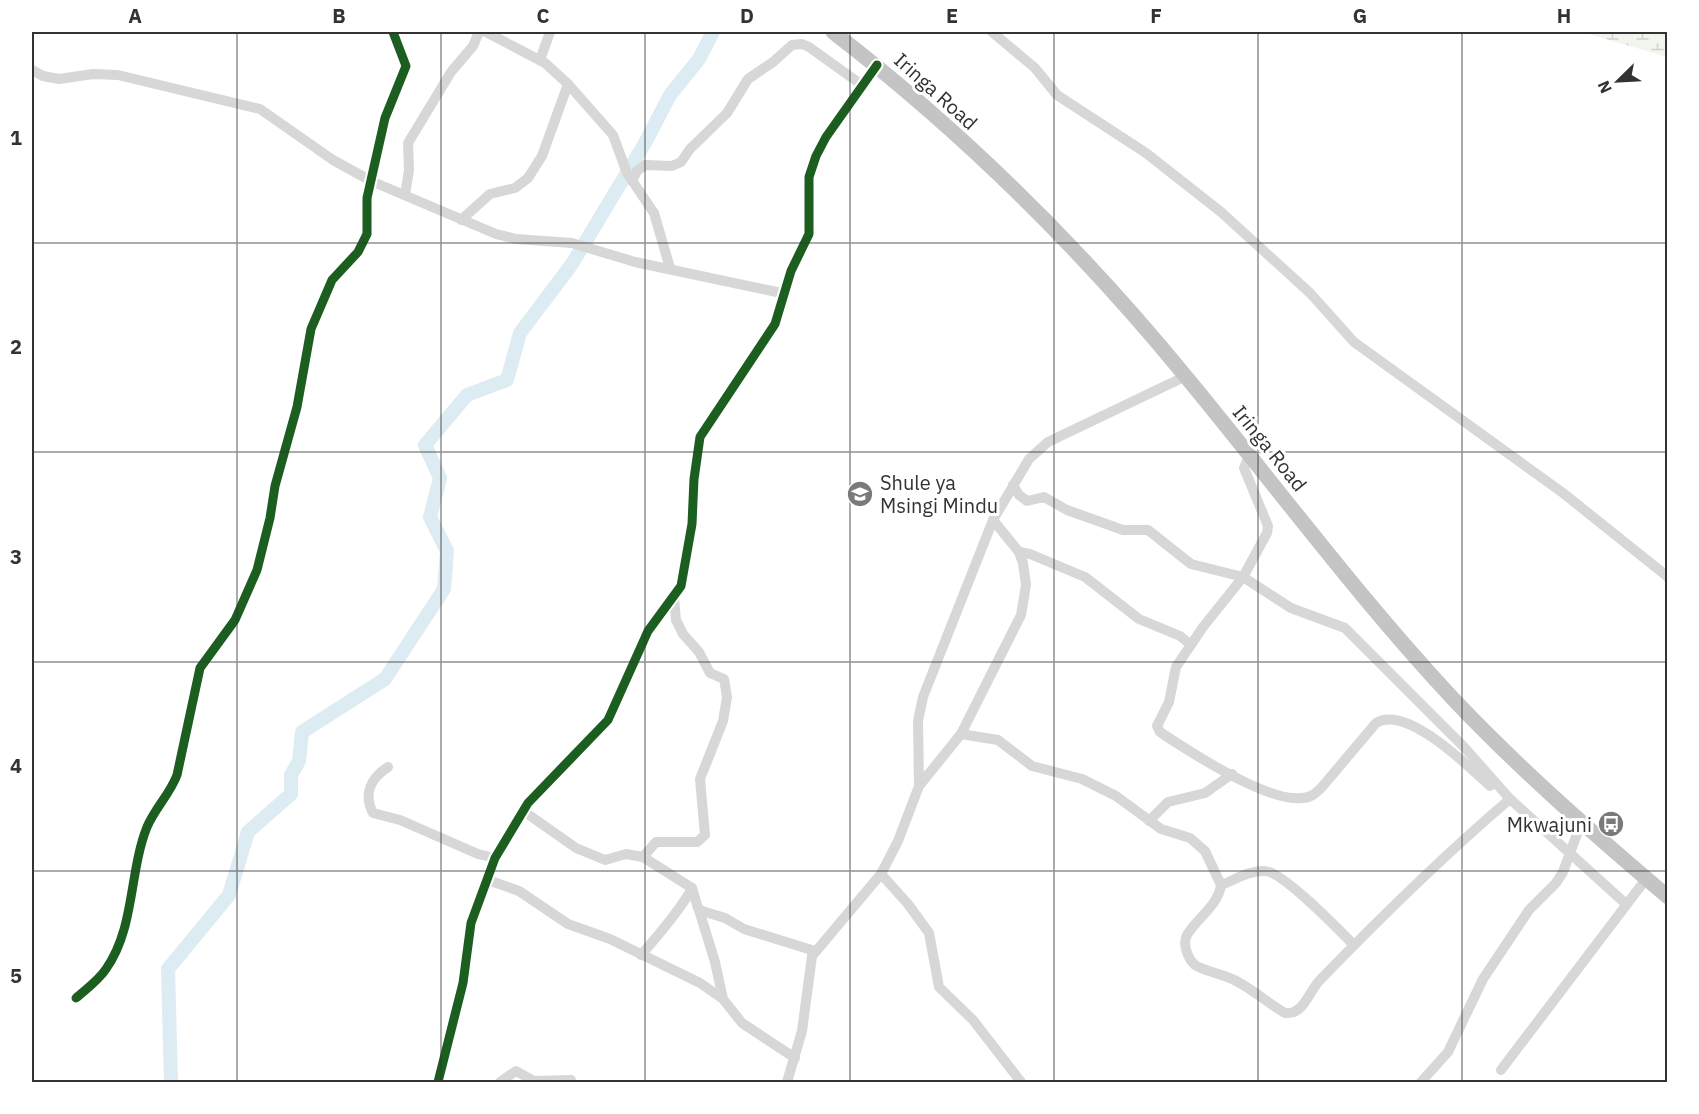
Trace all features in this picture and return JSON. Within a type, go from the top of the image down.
[{"type":"highway","name":"Iringa Road","points":[[833,32],[877,65],[1034,209],[1186,376],[1350,579],[1458,703],[1581,823],[1668,897]]},
{"type":"street","points":[[76,998],[100,977],[113,956],[122,932],[147,827],[170,791],[177,775],[200,668],[235,620],[257,570],[270,518],[275,486],[297,406],[309,337],[332,280],[364,242],[367,234],[367,198],[387,109],[406,66],[393,32]]},
{"type":"street","points":[[405,195],[410,170],[408,143],[451,72],[473,46],[479,32]]},
{"type":"street","points":[[486,32],[540,60],[568,84],[613,135],[632,181],[654,213],[670,268]]},
{"type":"street","points":[[540,60],[550,32]]},
{"type":"street","points":[[992,32],[1035,68],[1057,95],[1076,110],[1146,153],[1221,212],[1310,292],[1354,342],[1563,493],[1668,577]]},
{"type":"street","points":[[632,181],[645,165],[672,165],[681,162],[690,149],[727,113],[745,82],[773,63],[792,45],[802,44],[809,47],[862,85]]},
{"type":"street","points":[[437,1081],[463,983],[471,923],[495,858],[522,810],[608,720],[648,631],[681,586],[692,524],[694,479],[700,437],[769,336],[786,294],[791,271],[809,234],[809,177],[816,156],[825,137],[877,65]]},
{"type":"street","points":[[32,70],[43,76],[59,79],[93,74],[118,75],[260,109],[333,160],[371,181],[507,238],[572,243],[635,262],[786,294]]},
{"type":"street","points":[[461,220],[490,194],[515,188],[528,178],[542,156],[568,84]]},
{"type":"street","points":[[919,786],[920,708],[993,520],[1029,459],[1048,442],[1186,376]]},
{"type":"street","points":[[1249,456],[1244,468],[1269,529],[1243,577],[1176,667],[1169,702],[1158,729],[1194,754],[1232,774],[1274,795],[1297,799],[1313,796],[1376,723],[1387,718],[1406,722],[1424,732],[1493,788],[1507,795]]},
{"type":"street","points":[[1013,485],[1018,495],[1027,501],[1044,497],[1067,510],[1123,530],[1148,530],[1191,564],[1243,577],[1291,608],[1337,624],[1350,632],[1464,747],[1507,795],[1626,904]]},
{"type":"street","points":[[788,1083],[805,1013],[811,960],[815,951],[881,874],[898,841],[919,786],[961,734],[1021,615],[1026,585],[1023,563],[1019,552],[993,520]]},
{"type":"street","points":[[1019,552],[1030,554],[1085,577],[1139,619],[1180,636],[1191,645]]},
{"type":"street","points":[[643,857],[656,842],[697,842],[705,836],[700,779],[723,721],[727,697],[725,681],[710,673],[699,652],[678,625],[674,598]]},
{"type":"street","points":[[961,734],[998,740],[1032,766],[1073,777],[1098,787],[1116,796],[1168,832],[1183,835],[1197,843],[1211,862],[1221,885]]},
{"type":"street","points":[[388,767],[379,773],[369,790],[368,798],[373,813],[400,820],[478,854],[495,858]]},
{"type":"street","points":[[1149,821],[1162,806],[1173,800],[1205,793],[1232,774]]},
{"type":"street","points":[[1353,944],[1319,909],[1268,871],[1255,872],[1221,885],[1212,906],[1188,935],[1186,946],[1189,958],[1199,968],[1237,981],[1285,1013],[1294,1013],[1353,944],[1507,795]]},
{"type":"street","points":[[522,810],[576,848],[605,860],[624,854],[643,857],[692,888],[714,956],[723,999]]},
{"type":"street","points":[[1421,1083],[1448,1052],[1483,979],[1529,910],[1556,883],[1566,865],[1581,823]]},
{"type":"street","points":[[881,874],[908,904],[929,933],[939,987],[973,1020],[1021,1083]]},
{"type":"street","points":[[488,879],[519,891],[568,924],[609,939],[700,982],[723,999],[742,1023],[795,1058]]},
{"type":"street","points":[[1501,1070],[1646,879]]},
{"type":"street","points":[[641,955],[658,938],[664,924],[692,888]]},
{"type":"street","points":[[699,910],[727,919],[744,929],[815,951]]},
{"type":"street","points":[[500,1083],[516,1071],[534,1081],[571,1080]]},
{"type":"green space","points":[[1582,32],[1667,32],[1667,57]]},
{"type":"waterway","points":[[171,1082],[168,969],[229,895],[248,832],[291,794],[291,775],[299,761],[302,732],[385,679],[444,589],[447,551],[430,517],[440,478],[425,445],[467,395],[507,380],[520,333],[572,264],[645,143],[670,95],[699,59],[713,32]]},
{"type":"cycle path","points":[[76,998],[106,969],[115,953],[127,918],[141,844],[147,827],[177,775],[200,668],[235,620],[257,570],[270,518],[275,486],[297,407],[311,329],[332,280],[358,252],[367,234],[367,198],[385,118],[406,66],[393,32]]},
{"type":"cycle path","points":[[438,1082],[463,983],[471,923],[495,858],[528,803],[608,720],[648,631],[681,586],[692,524],[694,479],[700,437],[775,324],[791,271],[809,234],[809,177],[816,156],[826,137],[877,65]]},
{"type":"place","name":"Shule ya Msingi Mindu","points":[[860,494]]},
{"type":"place","name":"Mkwajuni","points":[[1611,824]]}]
